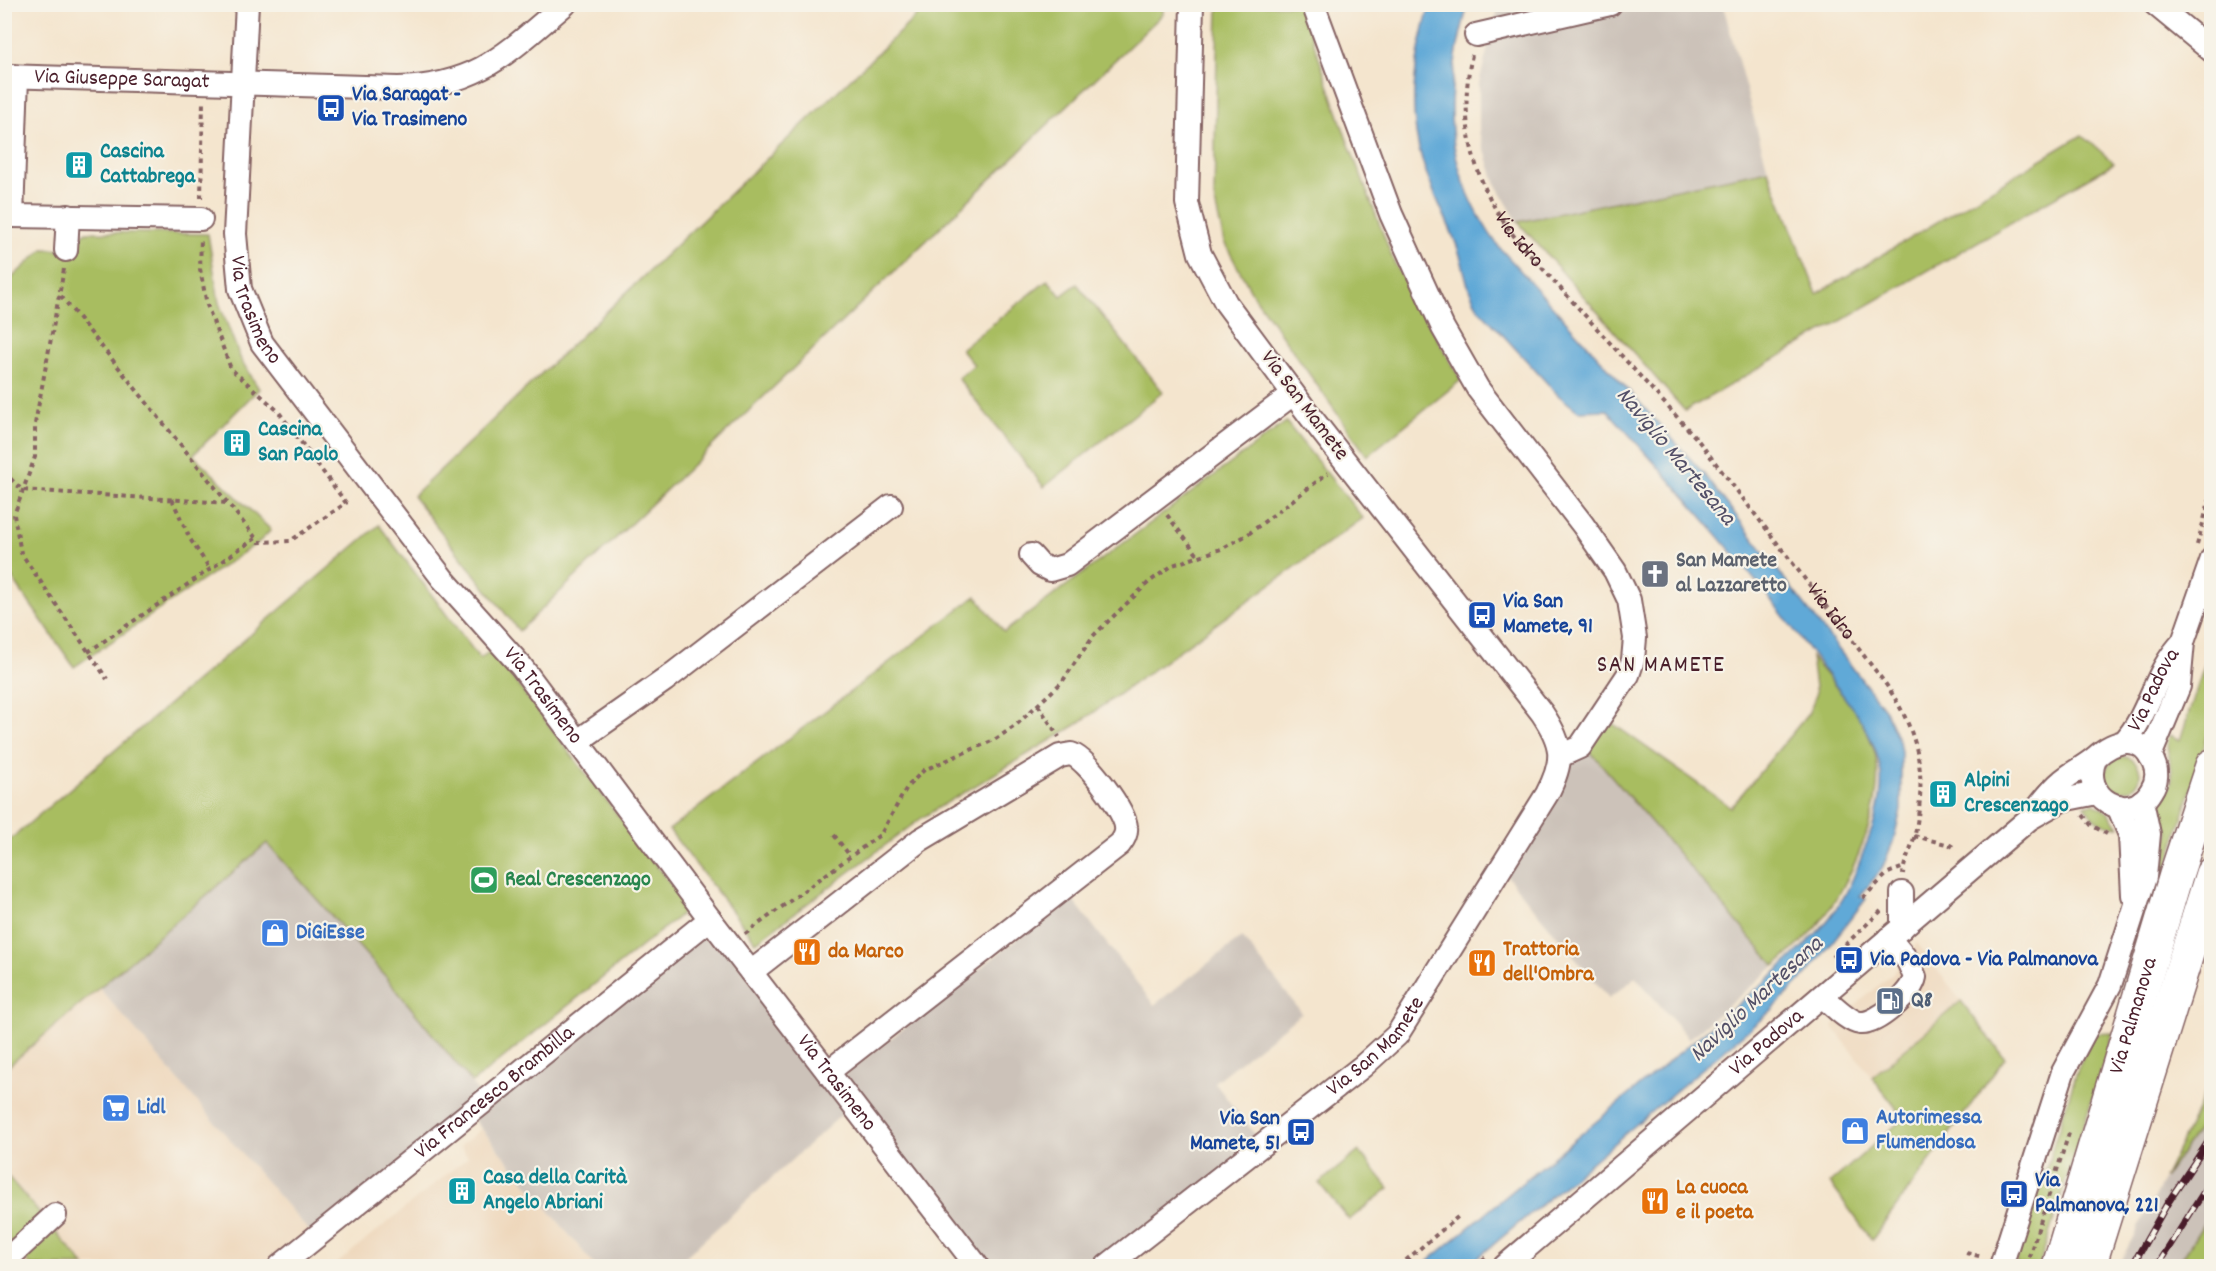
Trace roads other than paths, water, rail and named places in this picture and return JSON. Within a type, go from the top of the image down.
[{"type":"highway","name":"Via Palmanova","points":[[2059,1266],[2211,766]]},
{"type":"highway","name":"Via Palmanova","points":[[2089,1266],[2176,994],[2211,874]]},
{"type":"highway","points":[[2176,994],[2211,925]]},
{"type":"street","name":"Via Trasimeno","points":[[247,4],[235,202],[240,289],[258,336],[270,356],[443,579],[506,647],[710,920],[977,1266]]},
{"type":"street","points":[[242,83],[398,88],[452,82],[482,70],[501,58],[565,4]]},
{"type":"street","name":"Via San Mamete","points":[[1107,1266],[1363,1066],[1391,1041],[1412,1014],[1547,794],[1556,777],[1560,756],[1558,740],[1542,713],[1293,394],[1217,289],[1194,235],[1187,202],[1192,4]]},
{"type":"street","points":[[1313,4],[1406,250],[1454,348],[1488,404],[1583,525],[1615,571],[1629,600],[1635,638],[1633,660],[1628,675],[1580,747],[1560,756]]},
{"type":"street","points":[[1476,35],[1610,4]]},
{"type":"street","points":[[2155,4],[2211,51]]},
{"type":"street","points":[[9,76],[17,77],[12,216],[201,219]]},
{"type":"street","name":"Via Giuseppe Saragat","points":[[9,76],[242,83]]},
{"type":"street","points":[[66,250],[68,216]]},
{"type":"street","points":[[1031,555],[1040,565],[1050,570],[1062,568],[1293,394]]},
{"type":"street","points":[[578,741],[665,680],[891,506]]},
{"type":"street","name":"Via Padova","points":[[2150,756],[2179,686],[2183,642],[2204,553]]},
{"type":"street","name":"Via Padova","points":[[2029,819],[2056,786],[2109,746],[2124,742],[2140,719],[2165,663],[2183,642]]},
{"type":"street","points":[[2096,757],[2091,775],[2097,793],[2107,802],[2118,806],[2130,806],[2142,801],[2152,790],[2156,778],[2155,766],[2150,756],[2140,746],[2124,742]]},
{"type":"street","points":[[751,972],[920,840],[1066,754],[1077,755],[1084,761],[1122,814],[1126,826],[1124,838],[1115,848],[828,1072]]},
{"type":"street","name":"Via Padova","points":[[1505,1266],[2029,819],[2051,804],[2097,793]]},
{"type":"street","name":"Via Palmanova","points":[[1993,1262],[2063,1072],[2110,985],[2145,877],[2149,856],[2149,834],[2142,801]]},
{"type":"street","name":"Via Palmanova","points":[[2118,806],[2130,835],[2134,908]]},
{"type":"street","points":[[1822,996],[1853,1021],[1861,1023],[1879,1017],[1908,992],[1915,977],[1896,933],[1902,893]]},
{"type":"street","name":"Via Francesco Brambilla","points":[[280,1266],[710,920]]},
{"type":"street","points":[[4,1262],[55,1215]]},
{"type":"water","name":"Naviglio Martesana","points":[[1430,5],[1468,5],[1459,38],[1454,70],[1451,101],[1452,130],[1457,160],[1466,189],[1480,218],[1499,247],[1704,474],[1885,710],[1899,741],[1901,752],[1901,810],[1893,842],[1882,869],[1860,896],[1866,899],[1808,973],[1772,1010],[1468,1266],[1422,1266],[1772,976],[1817,932],[1833,913],[1851,882],[1875,819],[1880,801],[1881,783],[1878,760],[1868,732],[1774,604],[1720,538],[1607,410],[1578,411],[1558,395],[1474,301],[1454,238],[1423,163],[1415,124],[1414,104],[1414,84],[1420,44]]},
{"type":"railway","points":[[2132,1266],[2167,1204],[2212,1136]]},
{"type":"railway","points":[[2157,1266],[2212,1179]]},
{"type":"place","name":"Via Saragat - Via Trasimeno","points":[[331,108]]},
{"type":"place","name":"Cascina Cattabrega","points":[[79,165]]},
{"type":"place","name":"Cascina San Paolo","points":[[237,443]]},
{"type":"place","name":"San Mamete al Lazzaretto","points":[[1655,574]]},
{"type":"place","name":"Via San Mamete, 91","points":[[1482,615]]},
{"type":"place","name":"Alpini Crescenzago","points":[[1943,794]]},
{"type":"place","name":"Real Crescenzago","points":[[484,880]]},
{"type":"place","name":"DiGiEsse","points":[[275,933]]},
{"type":"place","name":"da Marco","points":[[807,952]]},
{"type":"place","name":"Via Padova - Via Palmanova","points":[[1849,960]]},
{"type":"place","name":"Trattoria dell'Ombra","points":[[1482,963]]},
{"type":"place","name":"Q8","points":[[1890,1001]]},
{"type":"place","name":"Lidl","points":[[116,1108]]},
{"type":"place","name":"Autorimessa Flumendosa","points":[[1855,1131]]},
{"type":"place","name":"Via San Mamete, 51","points":[[1301,1132]]},
{"type":"place","name":"Casa della Carità Angelo Abriani","points":[[462,1191]]},
{"type":"place","name":"Via Palmanova, 221","points":[[2014,1194]]},
{"type":"place","name":"La cuoca e il poeta","points":[[1655,1201]]},
{"type":"district","name":"SAN MAMETE","points":[[1661,666]]}]
